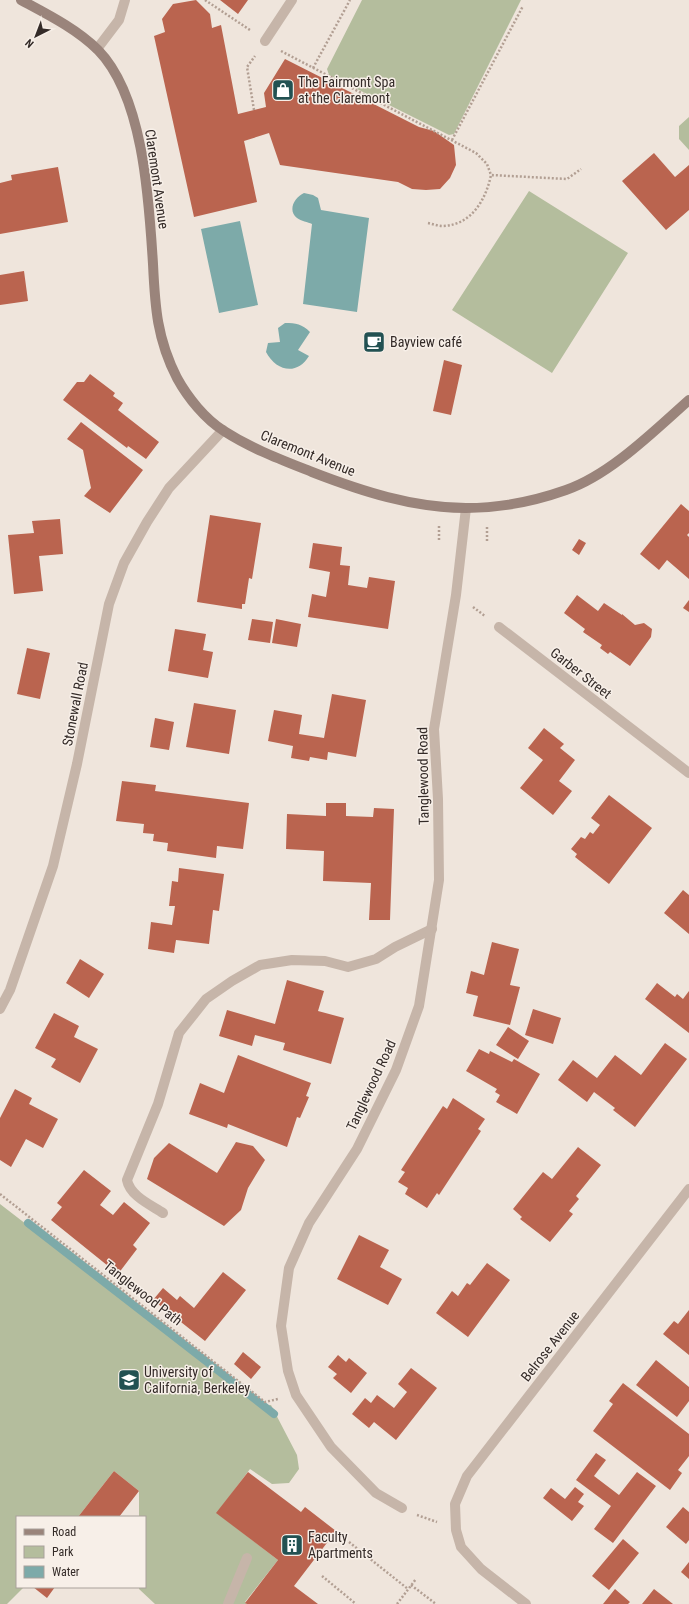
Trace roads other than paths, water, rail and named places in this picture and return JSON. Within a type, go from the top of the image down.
[{"type":"main road","name":"Claremont Avenue","points":[[21,0],[60,21],[97,49],[109,63],[124,93],[138,133],[149,208],[158,326],[163,346],[179,381],[192,400],[200,411],[223,430],[269,456],[346,485],[411,503],[466,508],[524,502],[568,490],[609,468],[689,400]]},
{"type":"street","points":[[97,49],[119,20],[125,0]]},
{"type":"street","points":[[265,40],[292,0]]},
{"type":"street","name":"Stonewall Road","points":[[0,1009],[10,990],[53,866],[77,764],[109,604],[124,564],[146,522],[169,488],[223,430]]},
{"type":"street","name":"Tanglewood Road","points":[[402,1508],[376,1493],[331,1447],[296,1395],[288,1371],[281,1326],[289,1268],[309,1223],[357,1149],[396,1070],[419,1006],[439,880],[438,800],[434,729],[456,595],[466,508]]},
{"type":"street","name":"Garber Street","points":[[499,627],[689,774]]},
{"type":"street","points":[[163,1213],[135,1194],[128,1186],[127,1180],[158,1104],[179,1033],[206,999],[232,981],[260,966],[292,960],[325,961],[348,967],[376,959],[395,947],[432,929]]},
{"type":"street","name":"Belrose Avenue","points":[[526,1604],[481,1569],[461,1547],[456,1530],[455,1504],[468,1476],[689,1189]]},
{"type":"street","points":[[228,1604],[247,1558]]},
{"type":"water","points":[[304,193],[318,198],[321,210],[369,218],[357,312],[303,304],[312,224],[297,218],[294,215],[292,208],[298,197]]},
{"type":"water","points":[[240,221],[258,305],[219,313],[201,229]]},
{"type":"water","points":[[285,323],[299,324],[310,332],[298,350],[309,356],[304,362],[293,369],[281,367],[270,358],[266,352],[268,343],[280,342],[278,328]]},
{"type":"waterway","points":[[28,1223],[274,1414]]},
{"type":"place","name":"The Fairmont Spa at the Claremont","points":[[283,90]]},
{"type":"place","name":"Bayview café","points":[[374,342]]},
{"type":"place","name":"University of California, Berkeley","points":[[129,1380]]},
{"type":"place","name":"Faculty Apartments","points":[[292,1545]]}]
